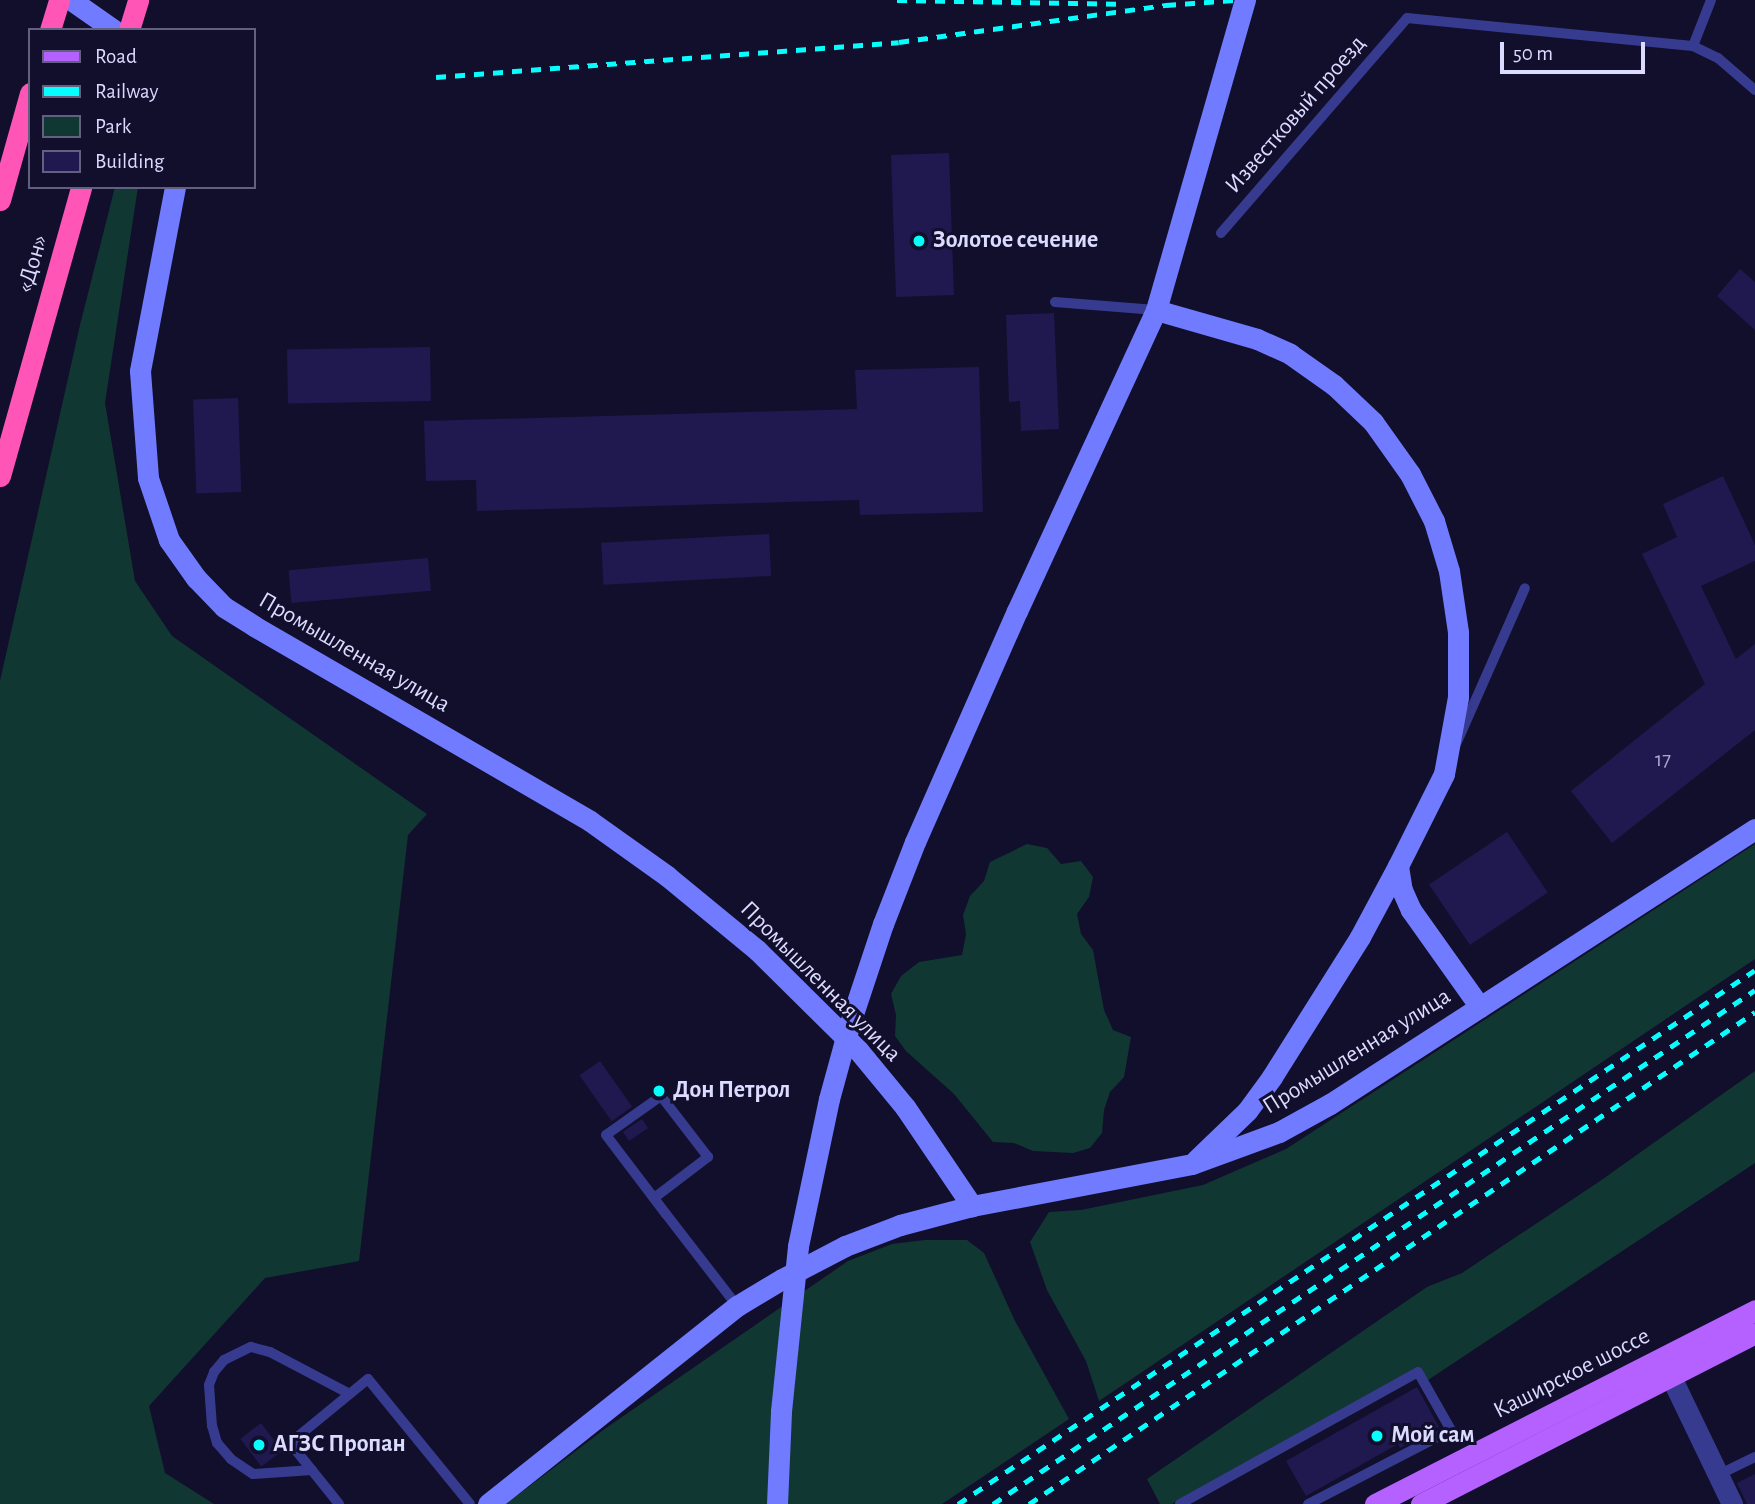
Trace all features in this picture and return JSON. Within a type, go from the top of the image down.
[{"type":"highway","points":[[51,28],[59,0]]},
{"type":"highway","points":[[130,28],[138,0]]},
{"type":"highway","points":[[0,200],[28,99]]},
{"type":"highway","name":"«Дон»","points":[[0,476],[81,189]]},
{"type":"main road","name":"Каширское шоссе","points":[[1375,1504],[1755,1310]]},
{"type":"main road","name":"Каширское шоссе","points":[[1421,1504],[1755,1333]]},
{"type":"street","points":[[71,0],[111,28]]},
{"type":"street","points":[[777,1504],[788,1330],[801,1233],[829,1098],[849,1026],[883,924],[915,842],[1011,623],[1156,310],[1245,0]]},
{"type":"street","name":"Промышленная улица","points":[[175,189],[140,371],[148,478],[169,540],[195,578],[224,607],[590,821],[667,876],[757,950],[858,1049],[905,1107],[972,1206],[1192,1164],[1279,1132],[1331,1104],[1755,829]]},
{"type":"street","points":[[1156,310],[1257,339],[1290,354],[1334,386],[1373,422],[1410,474],[1434,521],[1449,572],[1458,632],[1458,697],[1444,774],[1360,937],[1272,1077],[1247,1111],[1192,1164]]},
{"type":"street","points":[[1398,866],[1402,890],[1411,910],[1480,1007]]},
{"type":"street","points":[[488,1504],[737,1306],[845,1246],[900,1225],[972,1206]]},
{"type":"street","points":[[1671,1377],[1732,1504]]},
{"type":"lane","points":[[1693,46],[1711,0]]},
{"type":"lane","name":"Известковый проезд","points":[[1221,233],[1407,18],[1693,46],[1718,58],[1755,90]]},
{"type":"lane","points":[[1055,302],[1156,310]]},
{"type":"lane","points":[[1444,774],[1525,588]]},
{"type":"lane","points":[[654,1198],[708,1157],[661,1096],[606,1135],[654,1198],[737,1306]]},
{"type":"lane","points":[[312,1470],[253,1474],[231,1460],[217,1443],[212,1426],[209,1385],[214,1372],[224,1360],[251,1347],[270,1352],[350,1394]]},
{"type":"lane","points":[[1180,1504],[1418,1372],[1451,1430],[1308,1504]]},
{"type":"lane","points":[[339,1504],[290,1443],[368,1379],[470,1504]]},
{"type":"lane","points":[[1718,1475],[1755,1457]]},
{"type":"green space","points":[[114,189],[138,189],[105,403],[135,581],[172,636],[427,814],[408,835],[359,1261],[265,1278],[149,1406],[165,1473],[214,1504],[0,1504],[0,681],[80,325]]},
{"type":"green space","points":[[1027,844],[1047,848],[1061,864],[1081,861],[1093,877],[1089,897],[1077,914],[1081,934],[1093,950],[1104,1010],[1113,1030],[1131,1037],[1124,1077],[1110,1092],[1104,1110],[1102,1133],[1090,1148],[1073,1153],[1033,1151],[1014,1143],[993,1142],[954,1094],[906,1051],[895,1036],[896,1015],[891,994],[901,976],[919,962],[962,955],[966,934],[963,915],[970,896],[984,881],[990,862]]},
{"type":"green space","points":[[1755,844],[1755,959],[1099,1401],[1086,1361],[1047,1290],[1030,1242],[1049,1212],[1081,1210],[1203,1185],[1286,1149]]},
{"type":"green space","points":[[1755,1071],[1755,1163],[1428,1380],[1419,1367],[1172,1504],[1160,1504],[1147,1479],[1427,1287],[1462,1273],[1600,1181]]},
{"type":"green space","points":[[925,1240],[967,1240],[984,1253],[1015,1321],[1069,1419],[942,1504],[506,1504],[606,1428],[848,1261],[892,1244]]},
{"type":"building","points":[[949,153],[954,295],[896,297],[891,155]]},
{"type":"building","points":[[1740,269],[1755,282],[1755,330],[1717,296]]},
{"type":"building","points":[[1054,313],[1059,429],[1021,431],[1020,401],[1009,402],[1006,315]]},
{"type":"building","points":[[430,347],[431,401],[288,403],[287,349]]},
{"type":"building","points":[[979,367],[983,512],[860,515],[859,500],[477,511],[476,480],[426,481],[424,421],[857,409],[855,370]]},
{"type":"building","points":[[238,398],[241,492],[196,494],[193,400]]},
{"type":"building","points":[[1723,476],[1755,545],[1755,561],[1701,586],[1736,659],[1755,644],[1755,730],[1612,843],[1571,791],[1705,684],[1642,554],[1677,537],[1663,504]]},
{"type":"building","points":[[769,534],[771,576],[603,585],[601,543]]},
{"type":"building","points":[[428,558],[431,591],[291,603],[289,570]]},
{"type":"building","points":[[1507,832],[1548,893],[1470,945],[1429,885]]},
{"type":"building","points":[[600,1061],[632,1107],[612,1121],[580,1075]]},
{"type":"building","points":[[642,1119],[648,1128],[629,1141],[623,1132]]},
{"type":"building","name":"Мой сам","points":[[1417,1387],[1439,1427],[1400,1448],[1398,1444],[1306,1496],[1286,1461]]},
{"type":"building","points":[[261,1423],[282,1451],[261,1467],[240,1439]]},
{"type":"building","points":[[1755,1474],[1755,1504],[1747,1504],[1737,1483]]},
{"type":"railway","points":[[897,0],[1117,4]]},
{"type":"railway","points":[[436,77],[899,42],[1166,5],[1234,0]]},
{"type":"railway","points":[[958,1504],[1755,970]]},
{"type":"railway","points":[[993,1504],[1755,990]]},
{"type":"railway","points":[[1029,1504],[1755,1012]]},
{"type":"place","name":"Золотое сечение","points":[[919,241]]},
{"type":"place","name":"Дон Петрол","points":[[659,1091]]},
{"type":"place","name":"Мой сам","points":[[1377,1436]]},
{"type":"place","name":"АГЗС Пропан","points":[[259,1445]]}]
